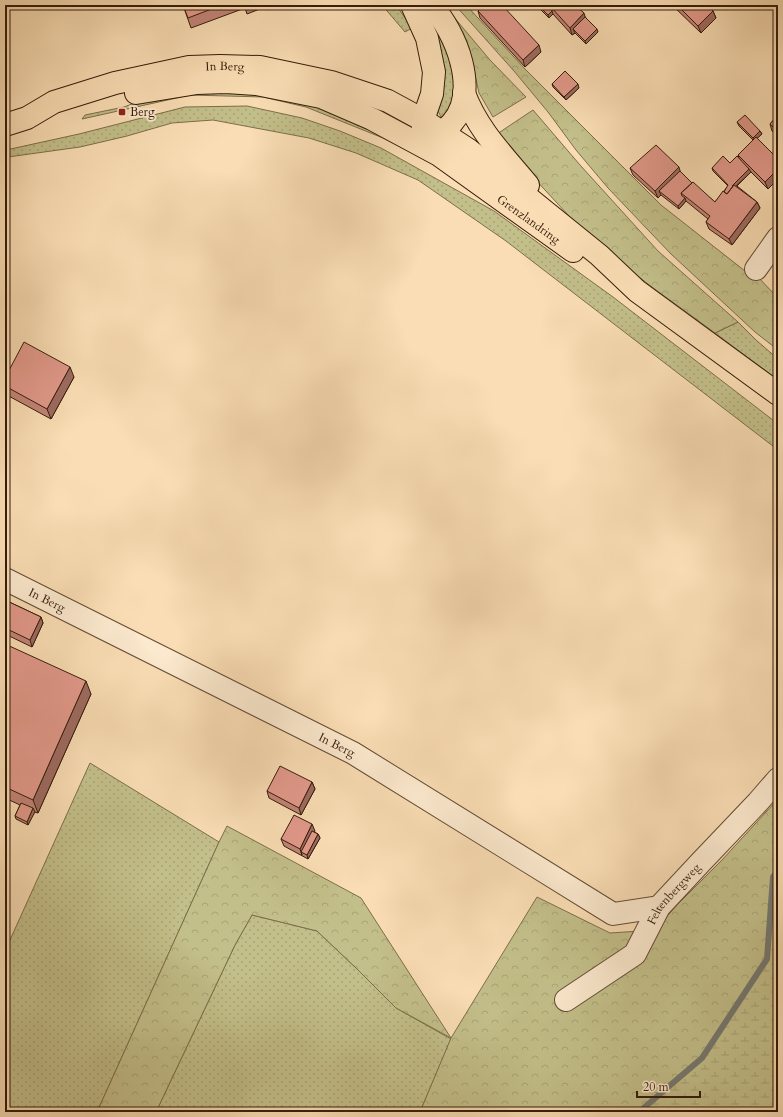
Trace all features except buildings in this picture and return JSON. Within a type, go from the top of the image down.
[{"type":"main road","points":[[412,5],[427,38],[434,72],[432,94],[423,120],[422,145]]},
{"type":"main road","points":[[431,5],[440,14],[449,29],[461,60],[464,93],[469,106],[486,135],[560,223]]},
{"type":"main road","name":"In Berg","points":[[26,118],[54,102],[116,83],[189,67],[220,66],[260,67],[331,82],[388,101],[423,120]]},
{"type":"main road","name":"In Berg","points":[[5,125],[26,118],[50,115],[117,96],[197,83],[233,82],[256,84],[321,97],[372,119],[422,145]]},
{"type":"main road","points":[[422,145],[453,123],[460,109],[464,93]]},
{"type":"main road","name":"Grenzlandring","points":[[423,120],[469,150],[599,255],[637,291],[778,394]]},
{"type":"main road","name":"Grenzlandring","points":[[422,145],[456,167],[610,277],[637,291]]},
{"type":"street","points":[[756,269],[778,238]]},
{"type":"street","name":"In Berg","points":[[5,579],[353,753],[613,914],[659,907]]},
{"type":"street","name":"Feltenbergweg","points":[[566,1000],[636,954],[659,907],[778,779]]},
{"type":"green space","points":[[382,5],[396,5],[412,28],[405,32]]},
{"type":"green space","points":[[455,5],[466,5],[525,69],[661,205],[745,271],[755,274],[778,298],[778,350],[755,332],[671,254],[608,188],[514,71]]},
{"type":"green space","points":[[453,16],[490,60],[526,97],[493,117],[479,93],[474,70]]},
{"type":"green space","points":[[439,27],[451,50],[456,92],[446,116],[441,117],[438,111],[429,32]]},
{"type":"green space","points":[[239,88],[350,115],[413,153],[383,138],[306,107],[263,97],[190,95],[82,119],[85,115],[124,107],[148,98]]},
{"type":"green space","points":[[247,106],[302,118],[340,131],[381,148],[494,211],[613,297],[778,424],[778,450],[506,241],[418,180],[356,153],[309,138],[213,120],[172,123],[127,136],[80,147],[8,157],[6,150],[79,134],[185,107]]},
{"type":"green space","points":[[533,110],[580,165],[658,251],[738,322],[715,333],[593,242],[533,177],[497,134]]},
{"type":"green space","points":[[738,322],[778,359],[778,380],[715,333]]},
{"type":"green space","points":[[90,763],[219,842],[97,1112],[5,1112],[5,951]]},
{"type":"green space","points":[[778,799],[778,1112],[420,1112],[451,1038],[537,897],[610,933],[655,930]]},
{"type":"green space","points":[[227,826],[361,898],[451,1038],[396,1008],[317,931],[252,915],[235,945],[156,1112],[97,1112]]},
{"type":"green space","points":[[778,871],[778,1112],[639,1112],[702,1058],[766,959],[773,877]]},
{"type":"green space","points":[[252,915],[317,931],[396,1008],[451,1039],[420,1112],[156,1112],[235,945]]},
{"type":"waterway","points":[[639,1112],[702,1058],[767,959],[773,877],[778,871]]},
{"type":"place","name":"Berg","points":[[122,112]]}]
